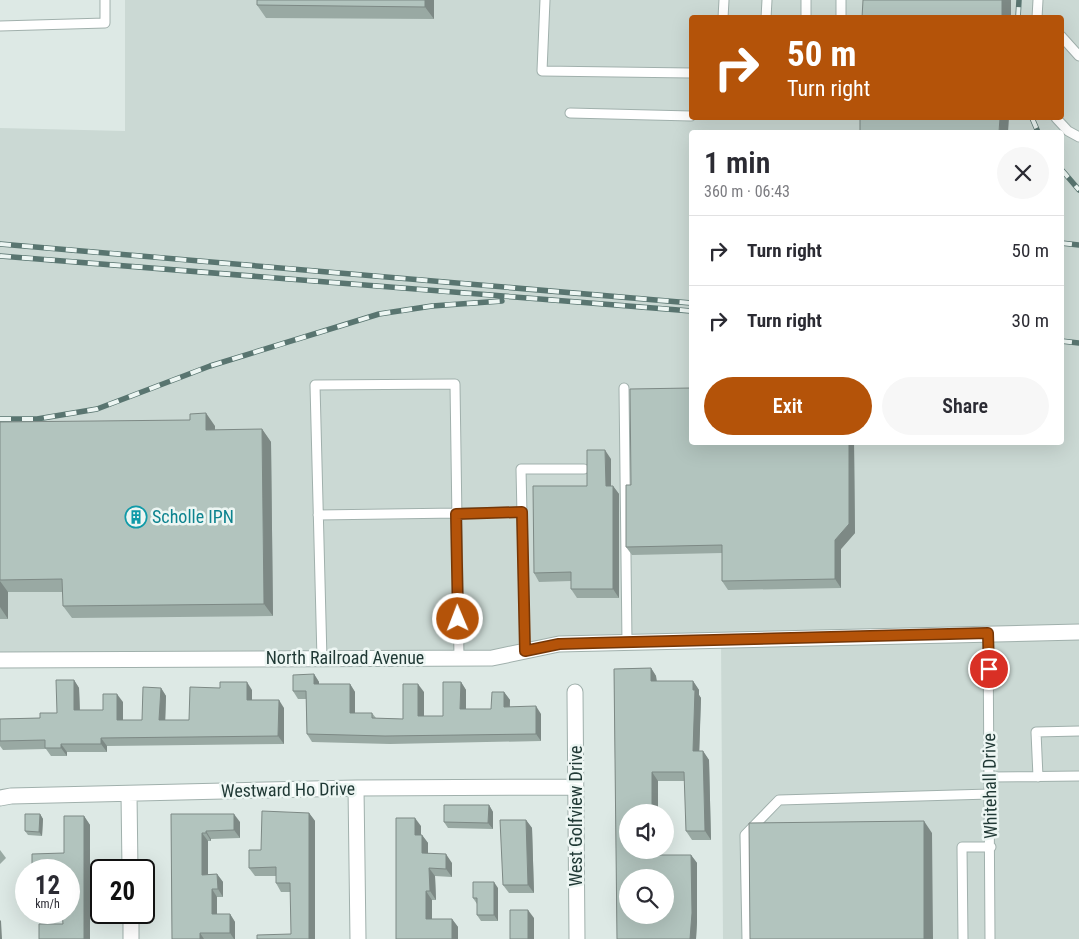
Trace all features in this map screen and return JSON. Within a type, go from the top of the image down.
[{"type":"street","name":"North Railroad Avenue","points":[[0,660],[492,658],[559,644],[1079,632]]},
{"type":"street","name":"West Golfview Drive","points":[[575,692],[577,939]]},
{"type":"street","name":"Westward Ho Drive","points":[[0,798],[11,796],[356,788],[575,787]]},
{"type":"street","points":[[356,788],[358,939]]},
{"type":"street","points":[[129,794],[130,859]]},
{"type":"street","points":[[131,924],[131,939]]},
{"type":"lane","points":[[0,26],[105,23],[104,0]]},
{"type":"lane","points":[[545,0],[542,70],[689,73]]},
{"type":"lane","points":[[723,15],[724,0]]},
{"type":"lane","points":[[766,15],[767,0]]},
{"type":"lane","points":[[806,0],[806,15]]},
{"type":"lane","points":[[841,0],[841,15]]},
{"type":"lane","points":[[1064,39],[1079,56]]},
{"type":"lane","points":[[570,113],[689,116]]},
{"type":"lane","points":[[1058,120],[1068,131],[1079,137]]},
{"type":"lane","points":[[322,659],[315,385],[455,384],[459,658]]},
{"type":"lane","points":[[624,388],[627,642]]},
{"type":"lane","points":[[525,651],[521,469],[584,469]]},
{"type":"lane","points":[[318,515],[522,512]]},
{"type":"lane","name":"Whitehall Drive","points":[[988,633],[991,847],[990,939]]},
{"type":"lane","points":[[1038,777],[1036,732],[1079,731]]},
{"type":"lane","points":[[990,777],[1079,776]]},
{"type":"lane","points":[[747,939],[746,835],[779,800],[990,794]]},
{"type":"lane","points":[[963,939],[962,847],[991,847]]},
{"type":"shaded area","points":[[125,0],[1079,0],[1079,939],[723,939],[721,640],[559,644],[492,658],[0,660],[0,128],[125,131]]},
{"type":"building","points":[[257,0],[425,0],[425,7],[257,5]]},
{"type":"building","points":[[863,0],[1002,0],[1002,15],[862,15]]},
{"type":"building","points":[[860,120],[1000,120],[999,130],[860,130]]},
{"type":"building","points":[[689,388],[689,445],[849,445],[849,524],[835,540],[835,579],[722,581],[722,545],[626,547],[626,485],[631,485],[630,389]]},
{"type":"building","name":"Scholle IPN","points":[[206,413],[206,430],[262,429],[264,604],[63,606],[62,579],[0,580],[0,422],[190,420],[190,414]]},
{"type":"building","points":[[587,450],[605,450],[606,486],[613,486],[613,589],[571,589],[571,572],[534,573],[533,486],[587,486]]},
{"type":"building","points":[[651,668],[651,681],[693,681],[693,690],[695,690],[693,751],[703,751],[705,831],[686,831],[684,772],[652,772],[652,804],[619,804],[619,859],[674,859],[674,855],[691,855],[692,913],[690,939],[617,939],[614,669]]},
{"type":"building","points":[[314,674],[314,684],[350,684],[350,713],[372,713],[372,718],[403,719],[403,684],[418,684],[418,716],[443,716],[443,682],[461,682],[460,709],[491,709],[492,692],[504,692],[504,707],[536,706],[536,734],[385,736],[307,734],[306,691],[293,691],[293,675]]},
{"type":"building","points":[[56,680],[74,680],[74,710],[103,710],[103,694],[117,694],[117,720],[142,720],[143,687],[161,688],[159,720],[189,720],[190,687],[220,688],[220,682],[247,682],[247,700],[279,700],[278,736],[101,738],[101,744],[61,744],[61,748],[45,748],[45,740],[0,741],[0,719],[40,718],[40,713],[57,713]]},
{"type":"building","points":[[444,805],[489,805],[488,823],[444,822]]},
{"type":"building","points":[[262,811],[309,813],[309,939],[257,939],[257,935],[291,934],[290,883],[276,883],[276,867],[249,868],[249,850],[261,850]]},
{"type":"building","points":[[25,814],[40,814],[39,832],[25,831]]},
{"type":"building","points":[[171,814],[234,814],[234,830],[206,831],[206,833],[202,833],[202,875],[217,874],[218,889],[212,889],[212,914],[230,914],[230,933],[200,933],[200,939],[172,939]]},
{"type":"building","points":[[64,816],[84,816],[84,939],[39,939],[39,924],[80,924],[80,859],[32,859],[32,854],[64,853]]},
{"type":"building","points":[[396,818],[415,818],[415,835],[422,835],[422,853],[446,854],[446,869],[429,868],[430,891],[426,891],[426,919],[452,919],[452,939],[396,939]]},
{"type":"building","points":[[500,820],[526,820],[528,885],[503,885]]},
{"type":"building","points":[[924,821],[924,939],[750,939],[749,823]]},
{"type":"building","points":[[473,882],[494,882],[494,915],[477,915],[477,898],[473,898]]},
{"type":"building","points":[[510,910],[528,910],[528,939],[510,939]]},
{"type":"railway","points":[[1018,15],[1019,0]]},
{"type":"railway","points":[[1033,120],[1037,130]]},
{"type":"railway","points":[[1064,172],[1079,190]]},
{"type":"railway","points":[[1064,243],[1079,245]]},
{"type":"railway","points":[[0,244],[689,303]]},
{"type":"railway","points":[[0,256],[689,311]]},
{"type":"railway","points":[[0,419],[37,419],[97,409],[210,366],[379,314],[432,306],[502,301]]},
{"type":"railway","points":[[1064,341],[1079,343]]},
{"type":"place","name":"Scholle IPN","points":[[136,517]]},
{"type":"route","points":[[458,619],[456,514],[522,512],[525,651],[559,644],[988,633],[989,669]]}]
